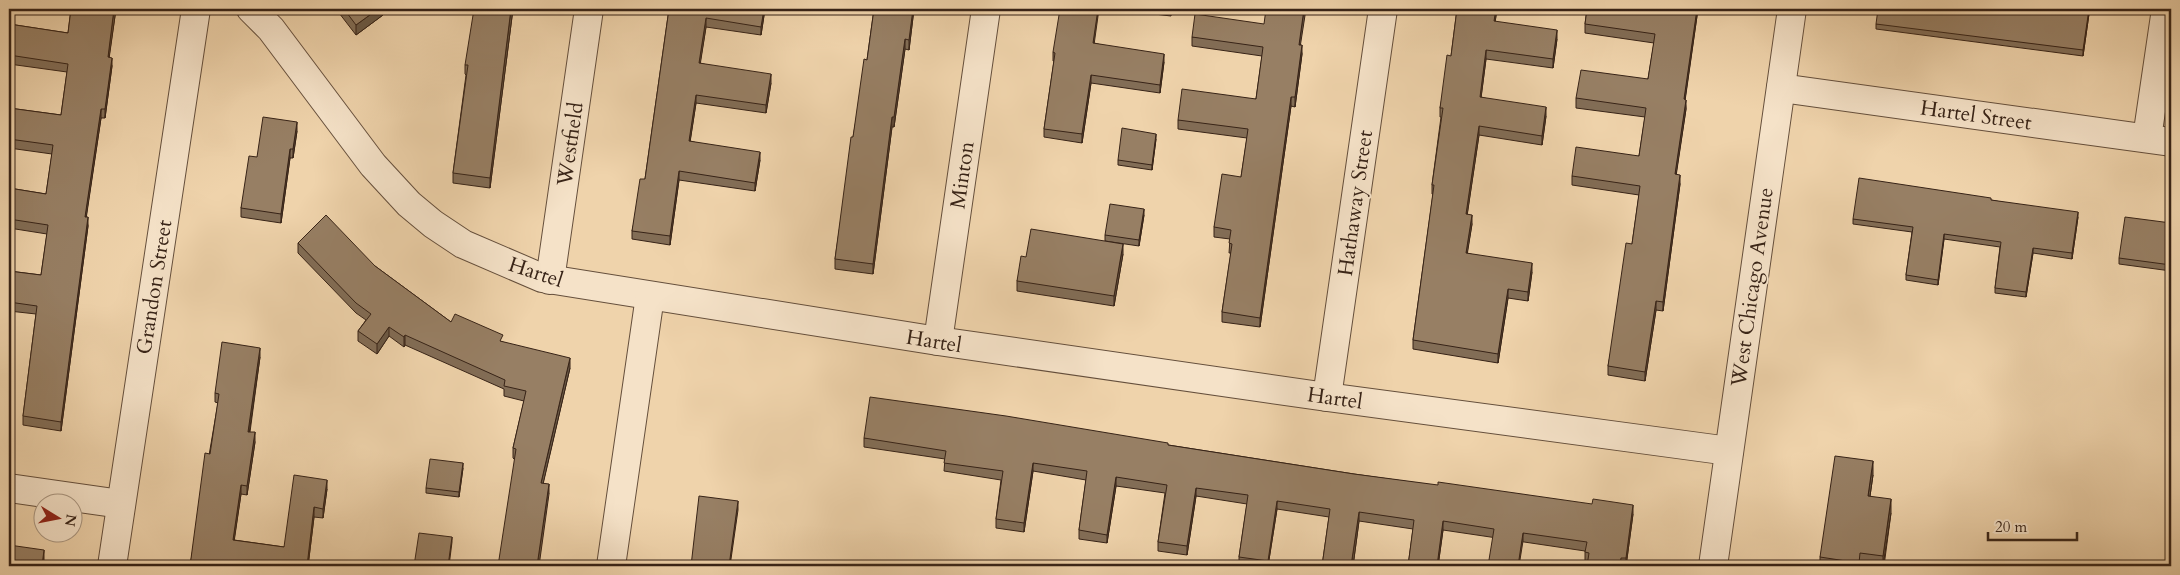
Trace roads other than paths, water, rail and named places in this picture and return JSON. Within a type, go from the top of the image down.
[{"type":"street","name":"Grandon Street","points":[[112,566],[196,9]]},
{"type":"street","name":"Hartel","points":[[251,9],[271,29],[373,165],[409,204],[433,224],[463,244],[542,278],[938,341],[1327,397],[1729,451]]},
{"type":"street","name":"Westfield","points":[[550,280],[589,9]]},
{"type":"street","name":"Minton","points":[[938,341],[986,9]]},
{"type":"street","name":"Hathaway Street","points":[[1327,397],[1383,9]]},
{"type":"street","name":"West Chicago Avenue","points":[[1713,566],[1792,9]]},
{"type":"street","points":[[2159,140],[2166,9]]},
{"type":"street","name":"Hartel Street","points":[[1781,88],[2159,140]]},
{"type":"street","points":[[611,566],[650,296]]},
{"type":"street","points":[[9,488],[121,504]]}]
